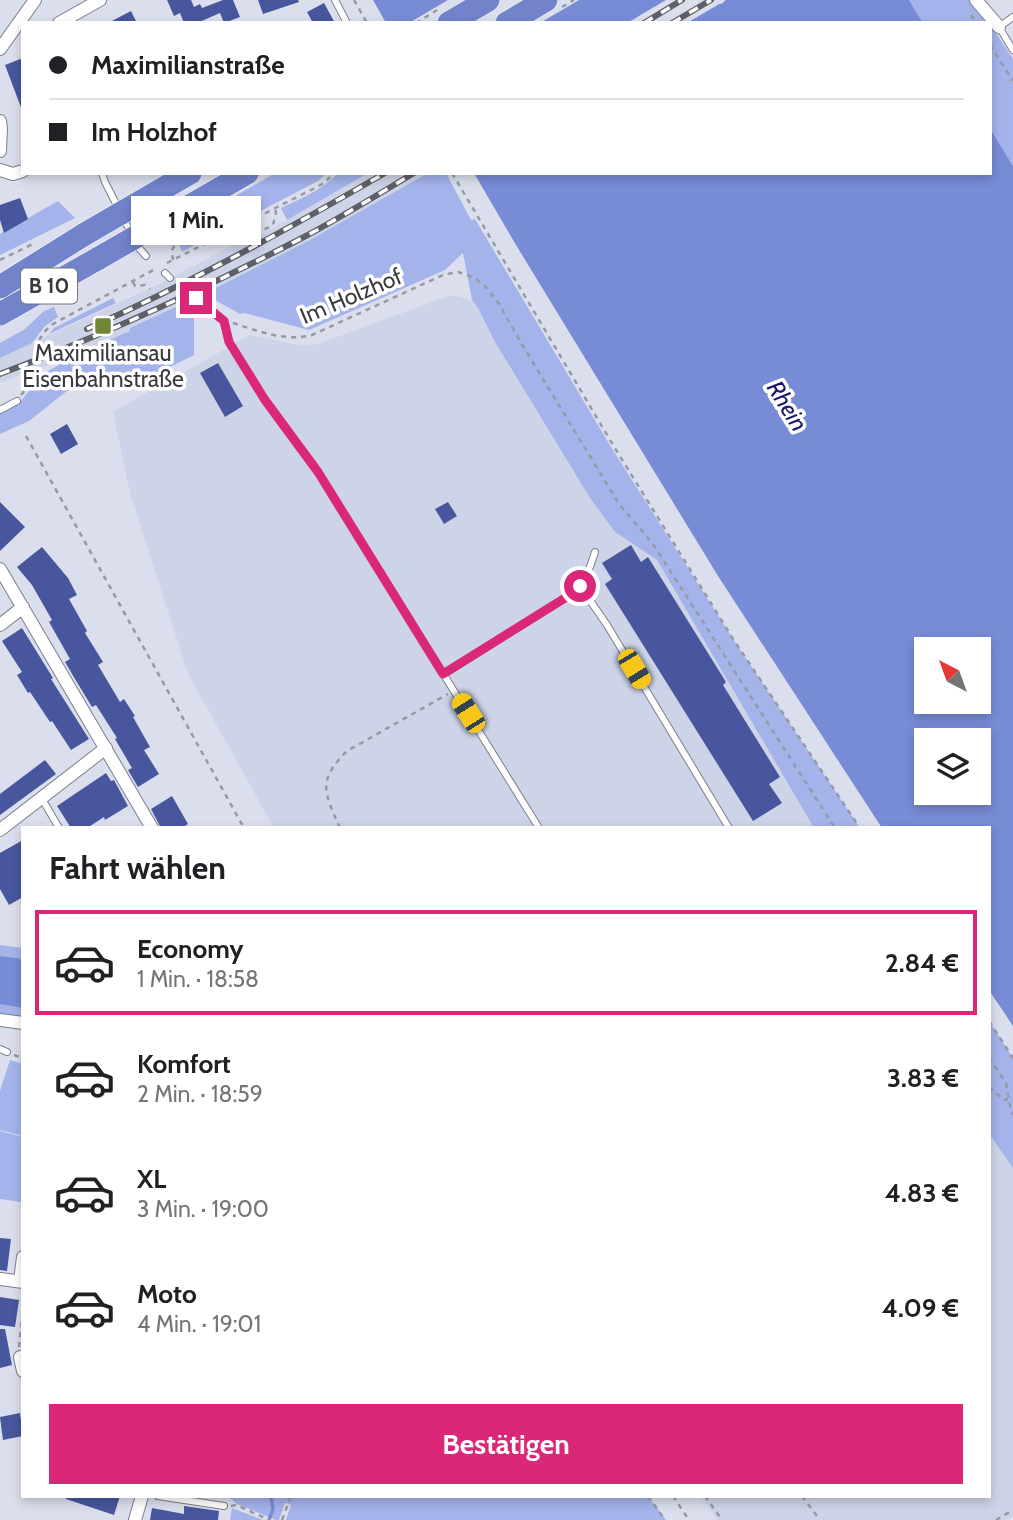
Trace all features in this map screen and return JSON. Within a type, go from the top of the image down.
[{"type":"highway","points":[[452,21],[488,0]]},
{"type":"highway","points":[[510,21],[546,0]]},
{"type":"highway","name":"B 10","points":[[0,287],[187,175]]},
{"type":"highway","name":"B 10","points":[[0,314],[244,175]]},
{"type":"street","points":[[23,21],[35,0]]},
{"type":"street","points":[[63,21],[100,0]]},
{"type":"street","points":[[976,0],[999,27]]},
{"type":"street","points":[[0,49],[19,29]]},
{"type":"street","points":[[0,121],[0,151]]},
{"type":"street","points":[[0,170],[13,174],[21,172]]},
{"type":"street","points":[[0,569],[151,826]]},
{"type":"street","points":[[0,625],[23,607]]},
{"type":"street","points":[[0,830],[106,748]]},
{"type":"street","points":[[0,1020],[21,1023]]},
{"type":"street","points":[[0,1279],[21,1282]]},
{"type":"street","points":[[20,1357],[21,1362]]},
{"type":"street","points":[[135,1520],[141,1498]]},
{"type":"lane","points":[[335,0],[346,21]]},
{"type":"lane","points":[[1013,17],[999,27],[1013,50]]},
{"type":"lane","points":[[103,175],[138,247],[146,256]]},
{"type":"lane","points":[[196,298],[224,321],[229,342],[265,400],[318,472],[538,826]]},
{"type":"lane","points":[[0,410],[17,401]]},
{"type":"lane","points":[[443,674],[580,586],[595,552]]},
{"type":"lane","points":[[580,586],[607,625],[728,826]]},
{"type":"lane","points":[[41,797],[58,826]]},
{"type":"lane","points":[[0,1049],[7,1052]]},
{"type":"lane","points":[[171,1498],[225,1506]]},
{"type":"path","points":[[354,0],[366,21]]},
{"type":"path","points":[[992,48],[1013,81]]},
{"type":"path","points":[[39,340],[53,324],[313,189],[332,175]]},
{"type":"path","points":[[453,175],[613,445],[735,642],[859,826]]},
{"type":"path","points":[[248,240],[273,225],[275,208]]},
{"type":"path","points":[[0,260],[43,239]]},
{"type":"path","points":[[173,260],[172,250],[176,242]]},
{"type":"path","name":"Im Holzhof","points":[[224,321],[291,339],[303,338],[443,275],[458,272],[475,278],[499,304],[619,503],[653,544],[834,826]]},
{"type":"path","points":[[133,282],[135,286],[145,285],[150,289]]},
{"type":"path","points":[[17,401],[27,382]]},
{"type":"path","points":[[26,436],[243,826]]},
{"type":"path","points":[[339,826],[325,783],[333,764],[347,751],[454,691]]},
{"type":"path","points":[[991,1024],[1013,1058]]},
{"type":"path","points":[[991,1061],[1006,1083],[1013,1115]]},
{"type":"path","points":[[991,1089],[1004,1100],[1008,1099]]},
{"type":"path","points":[[20,1357],[21,1326]]},
{"type":"path","points":[[282,1520],[290,1498]]},
{"type":"path","points":[[649,1498],[665,1520]]},
{"type":"path","points":[[674,1498],[689,1520]]},
{"type":"path","points":[[706,1498],[722,1520]]},
{"type":"path","points":[[804,1498],[820,1520]]},
{"type":"path","points":[[225,1506],[236,1505],[270,1520]]},
{"type":"path","points":[[996,1520],[1013,1510]]},
{"type":"shaded area","points":[[909,0],[972,0],[988,21],[922,21]]},
{"type":"shaded area","points":[[992,27],[1013,59],[1013,166],[992,132]]},
{"type":"shaded area","points":[[272,175],[325,175],[182,252],[179,244],[189,223]]},
{"type":"shaded area","points":[[336,175],[365,175],[287,220],[281,208]]},
{"type":"shaded area","points":[[365,175],[424,175],[308,241],[130,328],[131,331],[0,383],[0,358],[157,285],[245,239],[252,240]]},
{"type":"shaded area","points":[[424,175],[447,175],[471,220],[475,219],[611,447],[735,642],[859,826],[813,826],[657,560],[615,532],[590,498],[472,300],[463,253],[445,270],[309,330],[245,313],[240,314],[204,294],[308,241]]},
{"type":"shaded area","points":[[58,201],[75,218],[0,255],[0,234]]},
{"type":"shaded area","points":[[451,295],[472,300],[590,498],[615,532],[657,560],[813,826],[273,826],[188,674],[130,493],[113,412],[250,335],[303,346],[318,344]]},
{"type":"shaded area","points":[[113,298],[116,303],[49,334],[54,328]]},
{"type":"shaded area","points":[[180,305],[194,317],[194,355],[132,386],[89,380],[67,391],[29,421],[0,434],[0,414],[20,402],[43,374],[76,355]]},
{"type":"shaded area","points":[[54,307],[58,317],[45,326],[32,343],[0,358],[0,343],[25,329],[44,311]]},
{"type":"shaded area","points":[[0,945],[21,948],[21,1019],[0,1015]]},
{"type":"shaded area","points":[[991,1024],[1013,1058],[1013,1168],[992,1138]]},
{"type":"shaded area","points":[[10,1060],[21,1063],[21,1135],[0,1130],[0,1091]]},
{"type":"shaded area","points":[[0,1131],[21,1136],[21,1202],[0,1199]]},
{"type":"shaded area","points":[[992,1138],[1013,1168],[1013,1516],[1006,1520],[717,1520],[701,1498],[991,1498]]},
{"type":"shaded area","points":[[230,1498],[650,1498],[666,1520],[286,1520],[291,1505],[285,1503],[279,1520],[276,1520],[237,1504]]},
{"type":"shaded area","points":[[232,1508],[263,1520],[230,1520]]},
{"type":"water","points":[[373,0],[715,0],[720,4],[725,0],[909,0],[922,21],[385,21]]},
{"type":"water","name":"Rhein","points":[[992,132],[1013,166],[1013,1026],[991,993],[991,826],[881,826],[718,576],[475,175],[992,175]]},
{"type":"water","points":[[0,956],[21,959],[21,1008],[0,1004]]},
{"type":"pier","points":[[448,0],[579,0],[543,21],[412,21]]},
{"type":"pier","points":[[666,0],[726,0],[690,21],[630,21]]},
{"type":"building","points":[[167,0],[191,0],[194,7],[200,4],[202,8],[223,0],[233,0],[240,17],[223,21],[220,13],[202,21],[183,21],[180,13],[174,16]]},
{"type":"building","points":[[258,0],[298,0],[299,2],[263,14]]},
{"type":"building","points":[[324,3],[334,21],[312,21],[307,12]]},
{"type":"building","points":[[131,11],[136,21],[112,21]]},
{"type":"building","points":[[21,59],[21,107],[5,65]]},
{"type":"building","points":[[20,198],[28,219],[4,233],[0,220],[0,205]]},
{"type":"building","points":[[218,363],[243,406],[225,417],[200,373]]},
{"type":"building","points":[[67,424],[78,444],[61,454],[50,434]]},
{"type":"building","points":[[0,502],[25,527],[0,551]]},
{"type":"building","points":[[448,502],[457,516],[444,524],[435,509]]},
{"type":"building","points":[[631,545],[641,562],[648,557],[726,682],[723,685],[780,777],[769,784],[782,803],[753,821],[605,584],[612,579],[602,563]]},
{"type":"building","points":[[42,547],[68,578],[77,595],[69,599],[103,662],[98,665],[120,702],[124,699],[135,716],[133,717],[150,747],[144,750],[159,774],[138,787],[128,770],[132,768],[115,739],[117,738],[96,705],[92,707],[65,662],[70,659],[49,622],[52,620],[32,585],[17,567]]},
{"type":"building","points":[[22,628],[89,739],[71,750],[52,721],[50,722],[30,692],[28,693],[17,675],[22,672],[2,641]]},
{"type":"building","points":[[45,760],[56,774],[0,815],[0,794]]},
{"type":"building","points":[[106,773],[111,781],[114,780],[128,806],[90,826],[70,826],[57,806]]},
{"type":"building","points":[[172,796],[188,824],[160,826],[151,809]]},
{"type":"building","points":[[21,841],[21,898],[9,905],[0,889],[0,853]]},
{"type":"building","points":[[0,1238],[11,1239],[7,1271],[0,1270]]},
{"type":"building","points":[[0,1297],[19,1300],[15,1327],[0,1325]]},
{"type":"building","points":[[0,1329],[5,1329],[12,1365],[0,1368]]},
{"type":"building","points":[[20,1413],[21,1436],[3,1440],[0,1417]]},
{"type":"building","points":[[66,1498],[119,1498],[114,1515]]},
{"type":"building","points":[[184,1506],[219,1511],[218,1520],[150,1520],[152,1508],[184,1514]]},
{"type":"waterway","points":[[269,1520],[273,1509],[271,1498]]},
{"type":"railway","points":[[647,21],[682,0]]},
{"type":"railway","points":[[675,21],[711,0]]},
{"type":"railway","points":[[87,329],[238,255],[382,175]]},
{"type":"railway","points":[[0,374],[115,327],[228,275],[316,230],[411,175]]},
{"type":"place","name":"Maximiliansau Eisenbahnstraße","points":[[103,326]]},
{"type":"route","points":[[196,298],[224,321],[229,342],[265,400],[318,472],[443,674],[580,586]]}]
